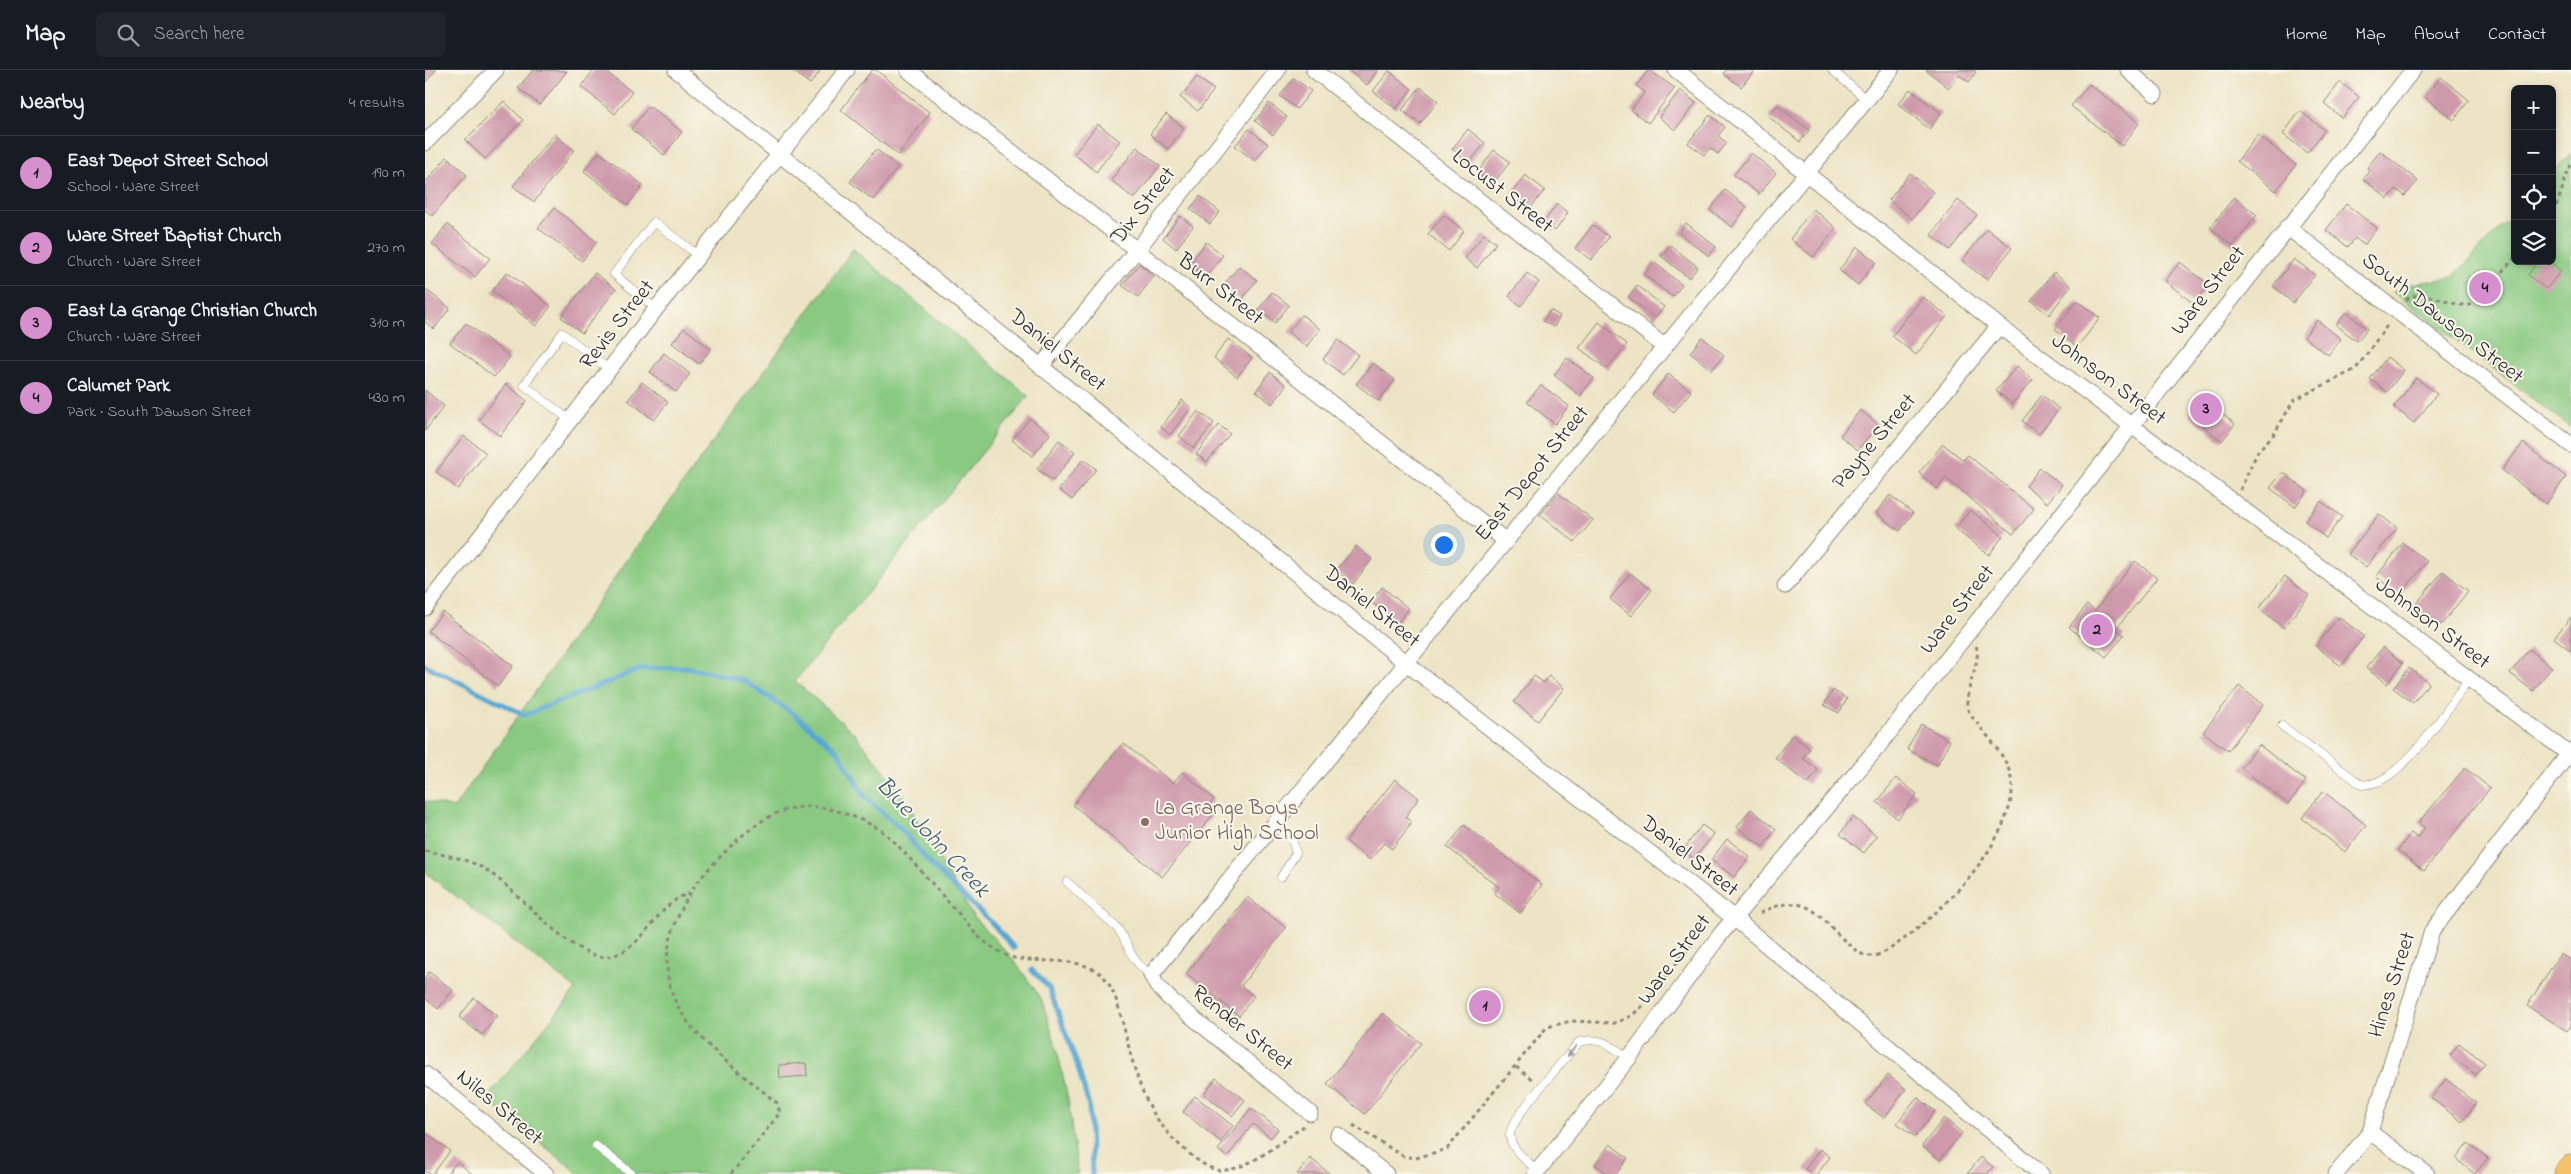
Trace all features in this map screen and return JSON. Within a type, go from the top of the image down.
[{"type":"highway","points":[[2568,1174],[2571,1169]]},
{"type":"street","points":[[425,143],[496,70]]},
{"type":"street","name":"Daniel Street","points":[[676,70],[1406,663],[1734,918],[2041,1174]]},
{"type":"street","name":"Revis Street","points":[[425,608],[656,309],[847,70]]},
{"type":"street","name":"Burr Street","points":[[908,70],[1505,541]]},
{"type":"street","name":"Dix Street","points":[[1041,366],[1136,251],[1278,70]]},
{"type":"street","name":"Locust Street","points":[[1314,70],[1665,347]]},
{"type":"street","name":"Johnson Street","points":[[1676,70],[1999,326],[2469,679],[2570,752]]},
{"type":"street","name":"East Depot Street","points":[[1151,975],[1891,70]]},
{"type":"street","points":[[2128,70],[2155,94]]},
{"type":"street","name":"Ware Street","points":[[1537,1172],[1629,1058],[1734,918],[1877,748],[2131,424],[2413,70]]},
{"type":"street","name":"South Dawson Street","points":[[2287,227],[2571,445]]},
{"type":"street","name":"Payne Street","points":[[1785,586],[1999,326]]},
{"type":"street","name":"Hines Street","points":[[2336,1174],[2370,1132],[2432,931],[2570,752]]},
{"type":"street","name":"Render Street","points":[[1151,975],[1157,986],[1170,999],[1310,1113]]},
{"type":"street","name":"Niles Street","points":[[425,1074],[546,1174]]},
{"type":"street","points":[[2370,1132],[2427,1174]]},
{"type":"street","points":[[1339,1135],[1386,1174]]},
{"type":"lane","points":[[1832,70],[1867,100]]},
{"type":"lane","points":[[656,309],[614,274],[654,222],[699,256]]},
{"type":"lane","points":[[571,421],[524,385],[563,333],[610,370]]},
{"type":"lane","points":[[2282,726],[2362,785],[2377,782],[2394,772],[2420,745],[2469,679]]},
{"type":"lane","points":[[1273,826],[1292,840],[1296,853],[1281,877]]},
{"type":"lane","points":[[1067,882],[1118,929],[1124,937],[1129,954],[1137,965],[1151,975]]},
{"type":"lane","points":[[1537,1172],[1515,1149],[1510,1137],[1512,1125],[1541,1088],[1579,1042],[1591,1039],[1607,1043],[1629,1058]]},
{"type":"lane","points":[[596,1146],[632,1174]]},
{"type":"path","points":[[2556,205],[2564,190],[2566,174],[2571,165]]},
{"type":"path","points":[[2402,303],[2410,296],[2421,296],[2471,305],[2511,262]]},
{"type":"path","points":[[2239,492],[2258,451],[2274,434],[2294,400],[2356,369],[2393,319]]},
{"type":"path","points":[[1758,914],[1771,907],[1789,903],[1808,906],[1854,949],[1862,955],[1872,956],[1890,949],[1927,922],[1964,886],[2001,827],[2010,806],[2012,790],[2010,769],[1967,707],[1967,690],[1978,650],[1967,633]]},
{"type":"path","points":[[425,851],[465,859],[483,867],[499,878],[575,947],[601,958],[630,947],[641,939],[677,897],[691,892],[673,932],[668,952],[666,971],[671,993],[685,1019],[704,1043],[777,1103],[780,1109],[780,1113],[731,1174]]},
{"type":"path","points":[[1516,1066],[1541,1088]]},
{"type":"green space","points":[[2571,153],[2571,428],[2393,292],[2406,285],[2453,277],[2511,216],[2511,265],[2556,265],[2556,169]]},
{"type":"green space","points":[[853,249],[1029,396],[795,681],[855,734],[900,790],[973,916],[1012,958],[1041,998],[1056,1045],[1068,1100],[1078,1174],[579,1174],[486,1099],[576,989],[425,872],[425,801],[454,808],[627,560]]},
{"type":"building","points":[[425,70],[436,70],[425,83]]},
{"type":"building","points":[[533,70],[567,71],[540,105],[518,88]]},
{"type":"building","points":[[594,70],[604,70],[632,92],[615,114],[581,87]]},
{"type":"building","points":[[792,70],[821,70],[810,84]]},
{"type":"building","points":[[872,70],[876,70],[930,113],[898,155],[841,110]]},
{"type":"building","points":[[1348,70],[1378,70],[1367,85]]},
{"type":"building","points":[[1649,70],[1675,88],[1648,123],[1631,110],[1645,92],[1636,86]]},
{"type":"building","points":[[1726,70],[1755,70],[1741,87],[1724,74]]},
{"type":"building","points":[[1926,70],[1973,70],[1976,72],[1969,82],[1959,75],[1949,88]]},
{"type":"building","points":[[1389,71],[1412,89],[1396,109],[1373,91]]},
{"type":"building","points":[[1197,77],[1214,90],[1198,111],[1180,97]]},
{"type":"building","points":[[2441,77],[2469,100],[2454,120],[2425,97]]},
{"type":"building","points":[[1294,78],[1311,91],[1297,109],[1280,96]]},
{"type":"building","points":[[2340,82],[2359,97],[2342,118],[2324,103]]},
{"type":"building","points":[[2089,84],[2139,123],[2122,146],[2071,106]]},
{"type":"building","points":[[1420,87],[1438,101],[1420,124],[1402,110]]},
{"type":"building","points":[[1910,89],[1941,113],[1929,129],[1898,104]]},
{"type":"building","points":[[1680,90],[1696,103],[1675,130],[1659,117]]},
{"type":"building","points":[[504,101],[523,120],[485,159],[465,140]]},
{"type":"building","points":[[1269,103],[1287,117],[1273,135],[1255,121]]},
{"type":"building","points":[[1777,105],[1809,130],[1800,142],[1768,116]]},
{"type":"building","points":[[649,106],[682,132],[664,155],[631,129]]},
{"type":"building","points":[[2300,111],[2325,130],[2307,153],[2283,134]]},
{"type":"building","points":[[1166,114],[1184,128],[1168,149],[1150,134]]},
{"type":"building","points":[[1710,115],[1725,127],[1718,136],[1727,143],[1718,154],[1710,148],[1704,155],[1688,143]]},
{"type":"building","points":[[1098,124],[1120,141],[1096,172],[1074,154]]},
{"type":"building","points":[[1249,129],[1268,144],[1255,161],[1235,146]]},
{"type":"building","points":[[1468,129],[1485,143],[1469,163],[1452,149]]},
{"type":"building","points":[[554,134],[574,150],[534,202],[513,186]]},
{"type":"building","points":[[2258,135],[2296,165],[2276,191],[2237,161]]},
{"type":"building","points":[[1137,147],[1160,166],[1134,199],[1111,180]]},
{"type":"building","points":[[876,149],[898,167],[873,200],[850,182]]},
{"type":"building","points":[[1494,150],[1510,162],[1492,185],[1477,173]]},
{"type":"building","points":[[2380,151],[2418,181],[2405,196],[2396,189],[2388,199],[2363,179],[2370,170],[2367,168]]},
{"type":"building","points":[[599,152],[643,185],[628,205],[584,171]]},
{"type":"building","points":[[1751,153],[1776,173],[1759,194],[1734,175]]},
{"type":"building","points":[[447,157],[467,175],[432,216],[425,210],[425,183]]},
{"type":"building","points":[[1910,173],[1933,192],[1912,219],[1889,200]]},
{"type":"building","points":[[1525,175],[1545,190],[1529,210],[1510,195]]},
{"type":"building","points":[[1725,190],[1747,207],[1732,227],[1710,210]]},
{"type":"building","points":[[1200,196],[1220,212],[1210,224],[1190,209]]},
{"type":"building","points":[[2234,197],[2257,215],[2233,246],[2210,228]]},
{"type":"building","points":[[1958,200],[1977,215],[1950,250],[1931,235]]},
{"type":"building","points":[[1557,204],[1568,213],[1555,231],[1543,223]]},
{"type":"building","points":[[2346,204],[2377,228],[2364,245],[2355,238],[2348,247],[2326,230]]},
{"type":"building","points":[[554,208],[597,242],[582,261],[538,228]]},
{"type":"building","points":[[1813,209],[1836,228],[1813,257],[1790,239]]},
{"type":"building","points":[[1444,215],[1464,231],[1449,251],[1428,234]]},
{"type":"building","points":[[1180,216],[1193,226],[1176,249],[1163,238]]},
{"type":"building","points":[[1686,223],[1716,247],[1709,256],[1679,233]]},
{"type":"building","points":[[447,224],[490,258],[475,277],[432,244]]},
{"type":"building","points":[[1593,225],[1609,237],[1591,260],[1575,248]]},
{"type":"building","points":[[1987,229],[2012,248],[1987,280],[1962,261]]},
{"type":"building","points":[[1484,234],[1496,243],[1477,268],[1465,258]]},
{"type":"building","points":[[1206,242],[1223,255],[1206,277],[1189,264]]},
{"type":"building","points":[[1670,245],[1698,267],[1689,278],[1661,256]]},
{"type":"building","points":[[1857,247],[1876,262],[1858,285],[1839,270]]},
{"type":"building","points":[[2294,259],[2315,275],[2293,303],[2273,286]]},
{"type":"building","points":[[1654,262],[1682,285],[1673,297],[1644,275]]},
{"type":"building","points":[[2180,262],[2209,285],[2194,304],[2165,281]]},
{"type":"building","points":[[1139,264],[1154,276],[1138,297],[1122,285]]},
{"type":"building","points":[[2535,265],[2554,265],[2561,271],[2546,289],[2528,275]]},
{"type":"building","points":[[1239,266],[1257,280],[1241,301],[1222,287]]},
{"type":"building","points":[[507,272],[551,306],[536,326],[492,291]]},
{"type":"building","points":[[2054,272],[2071,286],[2049,315],[2031,301]]},
{"type":"building","points":[[595,273],[616,289],[582,333],[561,317]]},
{"type":"building","points":[[1527,273],[1539,282],[1521,306],[1509,296]]},
{"type":"building","points":[[1637,285],[1664,307],[1655,318],[1628,297]]},
{"type":"building","points":[[425,289],[450,308],[434,329],[425,322]]},
{"type":"building","points":[[1272,292],[1289,305],[1275,323],[1258,310]]},
{"type":"building","points":[[1923,297],[1947,316],[1916,355],[1892,336]]},
{"type":"building","points":[[2077,301],[2100,318],[2077,347],[2055,329]]},
{"type":"building","points":[[1550,310],[1560,316],[1554,327],[1543,321]]},
{"type":"building","points":[[2346,312],[2367,329],[2357,341],[2336,325]]},
{"type":"building","points":[[1302,315],[1320,329],[1306,347],[1288,332]]},
{"type":"building","points":[[2317,320],[2341,339],[2328,355],[2304,337]]},
{"type":"building","points":[[1599,322],[1627,344],[1607,369],[1579,348]]},
{"type":"building","points":[[466,323],[510,357],[494,377],[450,343]]},
{"type":"building","points":[[684,328],[711,349],[699,364],[672,343]]},
{"type":"building","points":[[1702,337],[1724,355],[1712,370],[1690,353]]},
{"type":"building","points":[[1228,339],[1252,358],[1237,377],[1214,358]]},
{"type":"building","points":[[1338,340],[1358,355],[1343,375],[1323,359]]},
{"type":"building","points":[[664,353],[690,374],[676,392],[650,372]]},
{"type":"building","points":[[2387,357],[2404,370],[2387,392],[2370,379]]},
{"type":"building","points":[[1567,358],[1594,378],[1580,396],[1554,375]]},
{"type":"building","points":[[1373,363],[1395,380],[1378,401],[1356,384]]},
{"type":"building","points":[[2017,366],[2033,380],[2012,404],[1996,391]]},
{"type":"building","points":[[1270,372],[1286,385],[1272,404],[1256,391]]},
{"type":"building","points":[[1668,374],[1691,391],[1674,412],[1652,395]]},
{"type":"building","points":[[2416,378],[2437,394],[2414,423],[2394,407]]},
{"type":"building","points":[[642,382],[668,402],[654,420],[628,400]]},
{"type":"building","points":[[506,384],[527,401],[500,436],[479,420]]},
{"type":"building","points":[[1541,385],[1569,406],[1555,424],[1527,402]]},
{"type":"building","points":[[425,390],[444,406],[425,431]]},
{"type":"building","points":[[2042,395],[2059,409],[2039,434],[2022,421]]},
{"type":"building","points":[[2202,398],[2235,424],[2222,441],[2189,415]]},
{"type":"building","points":[[1182,400],[1191,408],[1170,435],[1161,427]]},
{"type":"building","points":[[1860,410],[1878,424],[1858,450],[1840,436]]},
{"type":"building","points":[[1198,411],[1214,423],[1194,448],[1179,436]]},
{"type":"building","points":[[1030,418],[1050,434],[1033,456],[1012,440]]},
{"type":"building","points":[[1219,425],[1230,434],[1207,462],[1196,454]]},
{"type":"building","points":[[464,436],[486,453],[458,489],[436,472]]},
{"type":"building","points":[[1059,440],[1075,452],[1053,481],[1037,469]]},
{"type":"building","points":[[2523,443],[2566,477],[2546,504],[2502,470]]},
{"type":"building","points":[[1943,444],[1963,460],[1968,455],[2034,509],[2013,534],[1946,478],[1937,489],[1919,473]]},
{"type":"building","points":[[1083,459],[1096,469],[1072,500],[1059,490]]},
{"type":"building","points":[[2040,468],[2062,485],[2047,503],[2026,486]]},
{"type":"building","points":[[2283,472],[2307,491],[2295,507],[2270,488]]},
{"type":"building","points":[[1558,493],[1593,520],[1575,542],[1540,515]]},
{"type":"building","points":[[1890,495],[1913,513],[1900,531],[1876,513]]},
{"type":"building","points":[[2321,501],[2342,517],[2326,538],[2305,521]]},
{"type":"building","points":[[1970,510],[2003,536],[1989,555],[1955,529]]},
{"type":"building","points":[[2379,514],[2397,528],[2366,567],[2348,554]]},
{"type":"building","points":[[2403,543],[2427,561],[2401,595],[2376,577]]},
{"type":"building","points":[[1356,546],[1372,559],[1353,584],[1336,571]]},
{"type":"building","points":[[2135,561],[2157,578],[2116,629],[2124,635],[2106,657],[2069,627],[2087,605],[2095,611]]},
{"type":"building","points":[[2443,571],[2468,591],[2441,625],[2415,605]]},
{"type":"building","points":[[1630,573],[1652,590],[1631,616],[1610,599]]},
{"type":"building","points":[[2285,576],[2309,595],[2284,628],[2259,608]]},
{"type":"building","points":[[1382,587],[1409,609],[1397,623],[1371,602]]},
{"type":"building","points":[[443,612],[513,666],[498,686],[428,631]]},
{"type":"building","points":[[2339,617],[2364,636],[2341,666],[2316,646]]},
{"type":"building","points":[[2571,617],[2571,651],[2554,638]]},
{"type":"building","points":[[2383,647],[2403,663],[2387,684],[2366,668]]},
{"type":"building","points":[[2529,649],[2552,667],[2533,691],[2510,673]]},
{"type":"building","points":[[2409,668],[2429,683],[2413,703],[2393,688]]},
{"type":"building","points":[[1534,676],[1544,683],[1549,676],[1564,688],[1538,721],[1514,702]]},
{"type":"building","points":[[2239,686],[2263,705],[2228,751],[2203,732]]},
{"type":"building","points":[[1833,690],[1847,699],[1839,713],[1824,705]]},
{"type":"building","points":[[1921,724],[1950,741],[1937,765],[1907,749]]},
{"type":"building","points":[[1792,735],[1810,749],[1803,758],[1818,770],[1808,784],[1775,758]]},
{"type":"building","points":[[1123,743],[1173,783],[1182,772],[1214,799],[1206,809],[1213,815],[1162,877],[1073,805]]},
{"type":"building","points":[[2259,745],[2306,781],[2288,804],[2241,768]]},
{"type":"building","points":[[2465,768],[2490,788],[2424,871],[2398,850],[2411,833],[2417,838],[2425,828],[2418,823]]},
{"type":"building","points":[[1896,778],[1917,794],[1898,819],[1877,802]]},
{"type":"building","points":[[1395,779],[1419,798],[1405,817],[1412,822],[1392,849],[1384,843],[1370,860],[1346,841]]},
{"type":"building","points":[[2323,791],[2366,825],[2345,852],[2302,818]]},
{"type":"building","points":[[1751,809],[1776,829],[1763,847],[1737,827]]},
{"type":"building","points":[[1853,817],[1877,836],[1864,853],[1840,834]]},
{"type":"building","points":[[1464,825],[1542,885],[1520,913],[1494,893],[1499,887],[1447,847]]},
{"type":"building","points":[[1702,825],[1714,834],[1694,859],[1683,850]]},
{"type":"building","points":[[1727,839],[1750,857],[1734,877],[1711,860]]},
{"type":"building","points":[[1247,897],[1286,928],[1241,986],[1254,996],[1239,1016],[1186,974]]},
{"type":"building","points":[[2560,954],[2571,960],[2571,1025],[2567,1031],[2527,1006]]},
{"type":"building","points":[[429,972],[453,990],[438,1009],[425,998],[425,977]]},
{"type":"building","points":[[474,998],[497,1016],[482,1035],[459,1017]]},
{"type":"building","points":[[1383,1013],[1421,1043],[1365,1114],[1327,1084]]},
{"type":"building","points":[[2459,1043],[2485,1063],[2476,1075],[2450,1055]]},
{"type":"building","points":[[806,1063],[807,1076],[780,1078],[779,1065]]},
{"type":"building","points":[[1888,1075],[1906,1089],[1884,1118],[1865,1104]]},
{"type":"building","points":[[1216,1078],[1245,1100],[1232,1116],[1204,1094]]},
{"type":"building","points":[[2446,1079],[2476,1103],[2462,1122],[2431,1098]]},
{"type":"building","points":[[1195,1096],[1233,1126],[1221,1142],[1183,1112]]},
{"type":"building","points":[[1917,1097],[1935,1111],[1915,1137],[1897,1123]]},
{"type":"building","points":[[1251,1108],[1278,1129],[1271,1138],[1253,1124],[1227,1157],[1218,1150]]},
{"type":"building","points":[[1944,1118],[1962,1133],[1940,1160],[1922,1146]]},
{"type":"building","points":[[425,1132],[450,1151],[433,1174],[425,1172]]},
{"type":"building","points":[[2468,1143],[2488,1158],[2475,1174],[2456,1159]]},
{"type":"building","points":[[1610,1144],[1628,1158],[1616,1174],[1608,1174],[1595,1164]]},
{"type":"building","points":[[1820,1149],[1830,1157],[1817,1174],[1812,1174],[1805,1169]]},
{"type":"building","points":[[1981,1157],[1993,1167],[1987,1174],[1967,1174]]},
{"type":"building","points":[[1310,1158],[1330,1174],[1297,1174]]},
{"type":"building","points":[[457,1162],[472,1174],[447,1174]]},
{"type":"waterway","name":"Blue John Creek","points":[[425,665],[525,715],[641,669],[687,667],[743,680],[795,715],[838,751],[865,797],[900,828],[934,868],[991,922],[1014,948]]},
{"type":"waterway","name":"Blue John Creek","points":[[1032,970],[1049,988],[1077,1064],[1089,1106],[1092,1174]]},
{"type":"place","name":"Calumet Park","points":[[2485,288]]},
{"type":"place","name":"East La Grange Christian Church","points":[[2206,409]]},
{"type":"place","name":"Ware Street Baptist Church","points":[[2097,630]]},
{"type":"place","name":"La Grange Boys Junior High School","points":[[1145,822]]},
{"type":"place","name":"East Depot Street School","points":[[1485,1006]]}]
